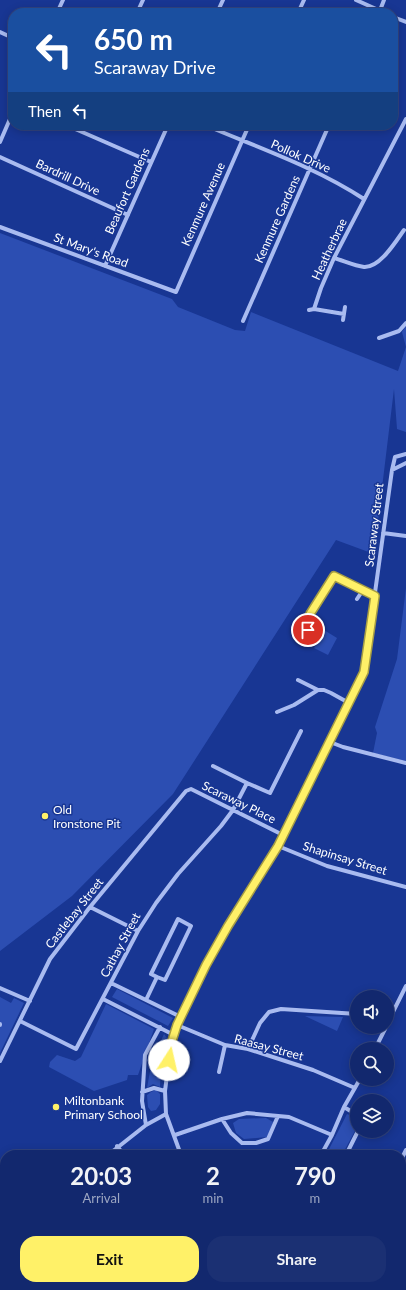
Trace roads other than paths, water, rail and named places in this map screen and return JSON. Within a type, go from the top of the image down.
[{"type":"street","points":[[356,0],[371,8]]},
{"type":"street","name":"Heatherbrae","points":[[314,309],[334,258],[406,119]]},
{"type":"street","points":[[0,142],[8,124]]},
{"type":"street","points":[[77,130],[151,162]]},
{"type":"street","name":"Beaufort Gardens","points":[[105,266],[166,130]]},
{"type":"street","name":"Pollok Drive","points":[[217,130],[309,169],[364,199]]},
{"type":"street","name":"Kenmure Avenue","points":[[176,292],[247,130]]},
{"type":"street","name":"Kenmure Gardens","points":[[243,321],[327,130]]},
{"type":"street","name":"Bardrill Drive","points":[[0,157],[128,216]]},
{"type":"street","name":"St Mary's Road","points":[[0,227],[176,292]]},
{"type":"street","points":[[334,258],[364,267],[372,267],[379,262],[401,231]]},
{"type":"street","points":[[343,320],[345,307]]},
{"type":"street","points":[[309,310],[314,309],[344,314]]},
{"type":"street","points":[[379,338],[399,331],[406,323]]},
{"type":"street","points":[[392,470],[395,457],[406,454]]},
{"type":"street","points":[[392,470],[406,463]]},
{"type":"street","name":"Scaraway Street","points":[[180,1150],[166,1114],[165,1091],[171,1044],[174,1034],[206,965],[228,926],[278,846],[366,668],[392,470]]},
{"type":"street","points":[[383,533],[406,536]]},
{"type":"street","points":[[308,630],[310,614],[334,576],[375,596]]},
{"type":"street","points":[[357,598],[363,590]]},
{"type":"street","points":[[298,680],[318,690],[324,690],[331,693],[349,703]]},
{"type":"street","points":[[278,712],[294,705],[318,690]]},
{"type":"street","points":[[213,766],[270,793],[301,731]]},
{"type":"street","points":[[330,742],[343,747],[406,763]]},
{"type":"street","name":"Cathay Street","points":[[20,1021],[76,1049],[104,999],[138,931],[156,903],[178,874],[234,810],[247,783]]},
{"type":"street","name":"Scaraway Place","points":[[186,791],[191,789],[283,834]]},
{"type":"street","name":"Castlebay Street","points":[[0,1062],[50,959],[90,906],[186,791]]},
{"type":"street","name":"Shapinsay Street","points":[[278,846],[327,866],[406,887]]},
{"type":"street","points":[[90,906],[138,931]]},
{"type":"street","points":[[178,919],[191,926],[165,980],[157,977],[151,974],[178,919]]},
{"type":"street","points":[[146,1000],[157,977]]},
{"type":"street","points":[[111,983],[181,1017]]},
{"type":"street","points":[[394,1010],[406,986]]},
{"type":"street","points":[[0,988],[30,1002]]},
{"type":"street","points":[[104,999],[174,1034]]},
{"type":"street","points":[[248,1049],[260,1023],[269,1012],[280,1009],[350,1014]]},
{"type":"street","name":"Raasay Street","points":[[177,1025],[225,1045],[248,1049],[313,1070],[356,1088]]},
{"type":"street","points":[[146,1125],[142,1106],[145,1054],[160,1027]]},
{"type":"street","points":[[219,1072],[225,1045]]},
{"type":"street","points":[[142,1092],[154,1088],[165,1091]]},
{"type":"street","points":[[324,1150],[344,1107],[356,1088]]},
{"type":"street","points":[[344,1107],[350,1111]]},
{"type":"street","points":[[175,1135],[222,1118],[247,1113],[289,1117],[332,1135]]},
{"type":"street","points":[[114,1150],[146,1125],[166,1114]]},
{"type":"street","points":[[222,1118],[230,1133],[242,1143],[256,1143],[268,1139],[278,1116]]},
{"type":"street","points":[[348,1150],[354,1138]]},
{"type":"street","points":[[118,1146],[121,1150]]},
{"type":"place","name":"Old Ironstone Pit","points":[[45,816]]},
{"type":"place","name":"Miltonbank Primary School","points":[[56,1107]]}]
